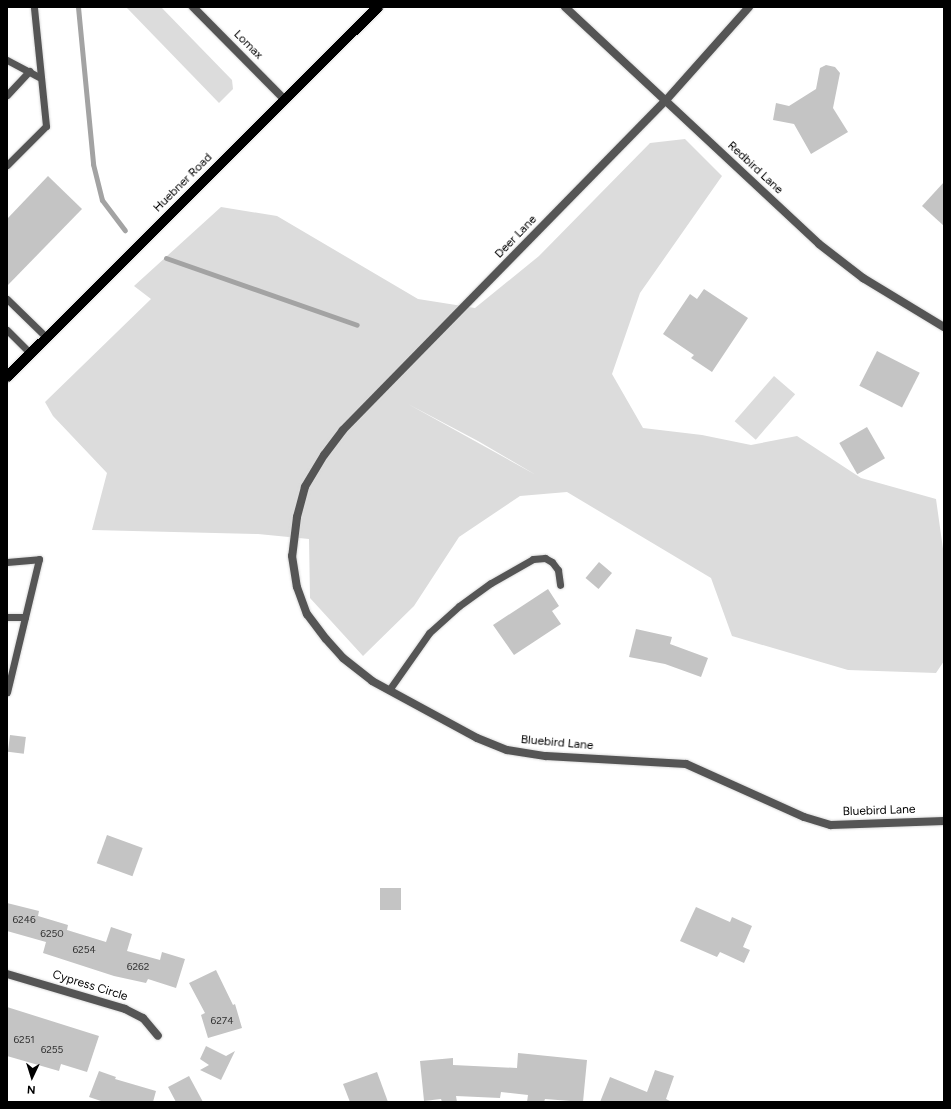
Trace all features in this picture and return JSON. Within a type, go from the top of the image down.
[{"type":"main road","name":"Huebner Road","points":[[7,377],[378,7]]},
{"type":"street","name":"Lomax","points":[[193,7],[285,100]]},
{"type":"street","name":"Redbird Lane","points":[[565,7],[819,244],[863,278],[944,327]]},
{"type":"street","name":"Deer Lane","points":[[305,487],[343,430],[666,100],[749,7]]},
{"type":"street","name":"Bluebird Lane","points":[[305,487],[297,517],[292,556],[297,586],[307,614],[343,658],[372,681],[477,738],[507,750],[546,756],[686,764],[804,817],[831,825],[944,820]]},
{"type":"street","name":"Cypress Circle","points":[[7,974],[125,1008],[143,1018],[158,1036]]},
{"type":"lane","points":[[7,165],[46,126],[34,7]]},
{"type":"lane","points":[[7,60],[41,78]]},
{"type":"lane","points":[[7,95],[29,72]]},
{"type":"lane","points":[[7,299],[47,338]]},
{"type":"lane","points":[[7,330],[31,354]]},
{"type":"lane","points":[[389,690],[429,633],[459,606],[491,583],[533,560],[545,558],[552,562],[558,570],[560,584]]},
{"type":"lane","points":[[7,562],[39,559],[7,692]]},
{"type":"lane","points":[[7,617],[25,617]]},
{"type":"shaded area","points":[[126,7],[161,7],[232,80],[233,89],[219,103]]},
{"type":"shaded area","points":[[685,139],[722,176],[640,293],[612,374],[643,428],[702,435],[751,445],[797,436],[861,478],[936,499],[944,556],[944,661],[936,673],[848,670],[732,636],[711,578],[567,492],[520,496],[459,537],[414,606],[363,656],[310,598],[309,539],[258,534],[92,530],[107,473],[53,416],[45,402],[151,299],[134,286],[221,207],[277,216],[418,299],[475,308],[539,256],[650,143]],"holes":[[[408,404],[478,441],[536,475]]]},
{"type":"shaded area","points":[[774,376],[795,394],[756,440],[735,421]]},
{"type":"building","points":[[826,65],[835,67],[840,73],[833,108],[848,132],[811,154],[794,124],[773,120],[776,103],[789,106],[816,89],[820,68]]},
{"type":"building","points":[[48,176],[82,209],[7,286],[7,219]]},
{"type":"building","points":[[944,182],[944,226],[922,206]]},
{"type":"building","points":[[704,289],[748,318],[712,372],[691,358],[694,355],[663,334],[690,294],[697,299]]},
{"type":"building","points":[[877,351],[920,373],[902,408],[859,386]]},
{"type":"building","points":[[867,427],[885,458],[857,474],[839,443]]},
{"type":"building","points":[[599,562],[612,573],[599,589],[586,578]]},
{"type":"building","points":[[548,589],[559,606],[552,611],[561,624],[514,655],[493,625]]},
{"type":"building","points":[[636,629],[672,637],[670,644],[708,658],[701,677],[665,664],[629,657]]},
{"type":"building","points":[[10,735],[26,737],[24,754],[8,752]]},
{"type":"building","points":[[107,835],[143,848],[132,876],[97,863]]},
{"type":"building","points":[[380,888],[401,888],[401,910],[380,910]]},
{"type":"building","points":[[7,903],[39,911],[38,916],[68,925],[67,930],[106,942],[111,927],[132,934],[127,951],[160,960],[162,952],[185,959],[176,988],[148,979],[146,983],[114,976],[43,953],[46,942],[7,931]]},
{"type":"building","points":[[696,907],[730,922],[732,917],[752,926],[743,947],[750,950],[744,963],[720,952],[717,957],[680,941]]},
{"type":"building","points":[[216,970],[233,1005],[235,1004],[242,1028],[208,1038],[201,1015],[205,1013],[189,983]]},
{"type":"building","points":[[7,1007],[99,1036],[87,1072],[61,1064],[59,1071],[7,1056]]},
{"type":"building","points":[[206,1046],[226,1056],[235,1051],[221,1080],[200,1070],[209,1065],[200,1059]]},
{"type":"building","points":[[518,1053],[587,1060],[583,1102],[545,1099],[544,1102],[527,1102],[528,1095],[501,1092],[500,1098],[456,1096],[457,1102],[442,1102],[441,1099],[424,1101],[420,1061],[453,1058],[453,1065],[517,1068]]},
{"type":"building","points":[[655,1070],[674,1076],[666,1099],[672,1102],[600,1102],[610,1077],[647,1092]]},
{"type":"building","points":[[99,1071],[116,1077],[115,1079],[156,1091],[153,1102],[104,1102],[89,1097]]},
{"type":"building","points":[[377,1072],[388,1102],[350,1102],[343,1084]]},
{"type":"building","points":[[189,1076],[203,1102],[176,1102],[168,1087]]},
{"type":"waterway","points":[[78,7],[93,164],[102,200],[125,230]]},
{"type":"waterway","points":[[166,258],[357,325]]}]
